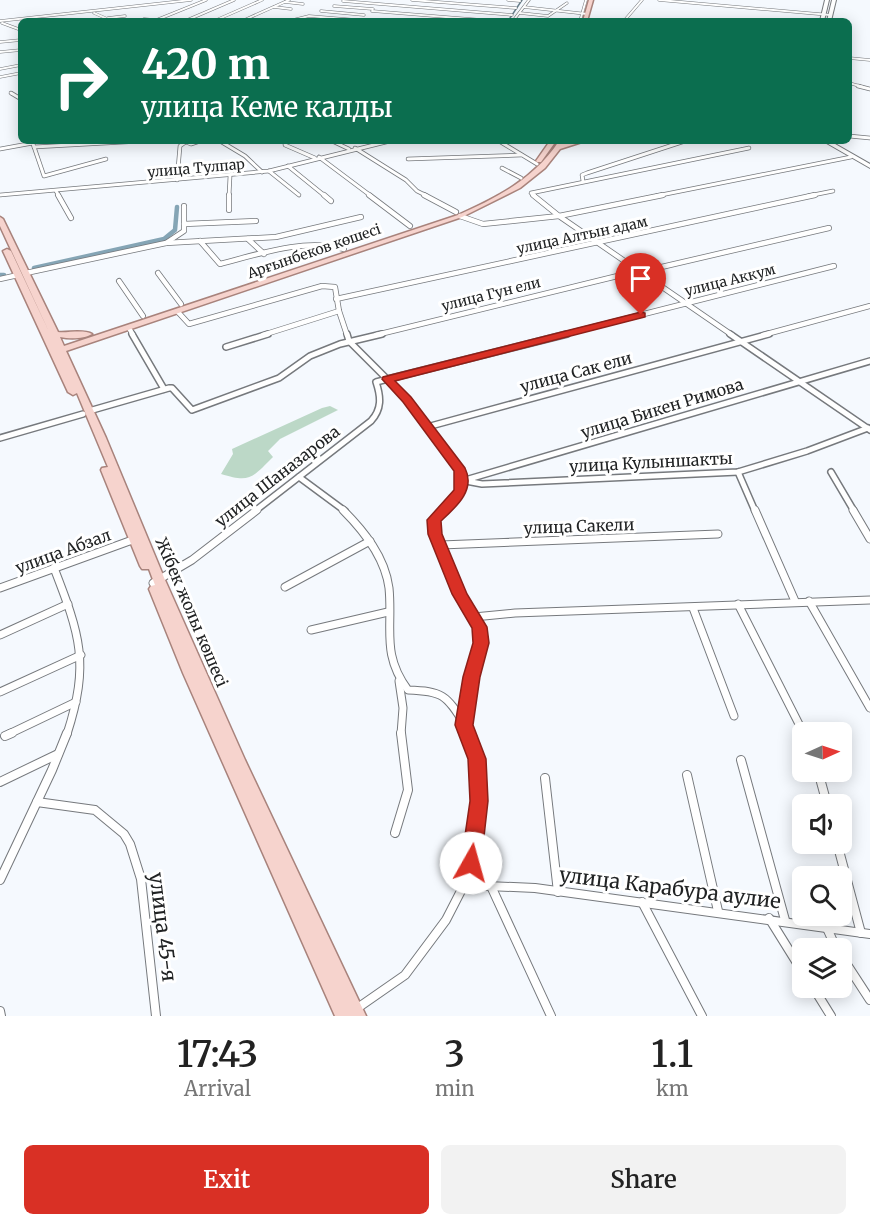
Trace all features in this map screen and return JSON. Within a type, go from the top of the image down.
[{"type":"main road","points":[[585,18],[591,0]]},
{"type":"main road","points":[[593,18],[597,0]]},
{"type":"main road","points":[[814,13],[823,16],[827,0]]},
{"type":"main road","points":[[830,18],[834,0]]},
{"type":"main road","name":"Арғынбеков көшесі","points":[[284,272],[410,226],[458,214],[520,178],[556,144]]},
{"type":"main road","name":"Арғынбеков көшесі","points":[[57,347],[81,344],[129,328],[180,308],[501,198],[537,174],[557,144]]},
{"type":"main road","points":[[831,144],[870,166]]},
{"type":"main road","name":"Жібек жолы көшесі","points":[[0,219],[22,274]]},
{"type":"main road","name":"Жібек жолы көшесі","points":[[0,234],[22,274],[86,412],[156,582],[189,673],[351,1014]]},
{"type":"main road","name":"Арғынбеков көшесі","points":[[57,347],[69,336],[88,334],[143,316],[180,308]]},
{"type":"main road","name":"Жібек жолы көшесі","points":[[86,412],[135,539],[156,582]]},
{"type":"street","points":[[36,18],[191,0]]},
{"type":"street","points":[[161,18],[206,0]]},
{"type":"street","points":[[192,18],[234,0]]},
{"type":"street","points":[[220,18],[262,0]]},
{"type":"street","points":[[226,15],[249,18],[289,0]]},
{"type":"street","points":[[364,15],[321,11],[344,0],[512,15]]},
{"type":"street","points":[[412,0],[517,8],[510,18]]},
{"type":"street","points":[[508,0],[520,1]]},
{"type":"street","points":[[516,18],[529,0]]},
{"type":"street","points":[[582,18],[585,14],[586,0]]},
{"type":"street","points":[[627,18],[642,0]]},
{"type":"street","points":[[659,0],[814,13]]},
{"type":"street","points":[[284,2],[303,4]]},
{"type":"street","points":[[520,13],[548,16],[567,3]]},
{"type":"street","points":[[95,14],[151,5]]},
{"type":"street","points":[[222,5],[243,8]]},
{"type":"street","points":[[334,6],[461,18]]},
{"type":"street","points":[[274,7],[291,9]]},
{"type":"street","points":[[524,7],[585,14]]},
{"type":"street","points":[[91,12],[108,18],[125,16]]},
{"type":"street","points":[[355,18],[360,15]]},
{"type":"street","points":[[424,18],[427,15]]},
{"type":"street","points":[[823,16],[830,15]]},
{"type":"street","points":[[301,18],[309,16],[330,18]]},
{"type":"street","points":[[0,22],[18,20]]},
{"type":"street","points":[[0,22],[18,29]]},
{"type":"street","points":[[0,42],[18,40]]},
{"type":"street","points":[[0,52],[18,50]]},
{"type":"street","points":[[852,58],[870,60]]},
{"type":"street","points":[[0,69],[18,66]]},
{"type":"street","points":[[0,77],[18,74]]},
{"type":"street","points":[[852,84],[870,89]]},
{"type":"street","points":[[18,92],[11,93],[18,97]]},
{"type":"street","points":[[852,136],[870,138]]},
{"type":"street","points":[[0,149],[33,144],[44,176],[106,159]]},
{"type":"street","points":[[177,180],[180,146],[182,144]]},
{"type":"street","points":[[225,144],[245,156],[262,172]]},
{"type":"street","points":[[285,144],[317,158],[410,226]]},
{"type":"street","points":[[341,144],[352,148],[406,180],[417,191],[458,214],[483,224],[559,216],[851,157]]},
{"type":"street","name":"улица Тулпар","points":[[0,195],[262,172],[367,144]]},
{"type":"street","points":[[504,144],[537,164]]},
{"type":"street","points":[[583,181],[582,175],[587,173],[677,144]]},
{"type":"street","points":[[749,148],[531,193],[559,216],[869,428]]},
{"type":"street","points":[[408,159],[521,155]]},
{"type":"street","points":[[288,166],[331,201]]},
{"type":"street","points":[[502,168],[520,178]]},
{"type":"street","points":[[269,171],[299,195]]},
{"type":"street","points":[[229,210],[230,176]]},
{"type":"street","points":[[56,191],[71,218]]},
{"type":"street","name":"улица Алтын адам","points":[[336,299],[833,191]]},
{"type":"street","points":[[166,243],[181,234],[184,224],[184,206]]},
{"type":"street","points":[[0,279],[166,243],[285,236],[361,217]]},
{"type":"street","points":[[184,224],[256,221]]},
{"type":"street","name":"улица Гун ели","points":[[164,389],[172,388],[192,410],[279,378],[310,356],[349,341],[829,228]]},
{"type":"street","points":[[248,239],[264,254]]},
{"type":"street","points":[[200,241],[220,264],[293,247],[334,245],[344,249]]},
{"type":"street","name":"улица Аккум","points":[[387,379],[834,266]]},
{"type":"street","points":[[158,273],[189,324],[322,286],[335,287],[339,311],[349,341],[407,399],[460,470],[461,490],[453,502],[434,520],[435,534],[459,594],[479,627],[481,643],[471,677],[464,725]]},
{"type":"street","points":[[119,281],[143,316]]},
{"type":"street","name":"улица Сак ели","points":[[427,426],[870,306]]},
{"type":"street","points":[[226,347],[339,311]]},
{"type":"street","points":[[0,438],[164,389],[129,328]]},
{"type":"street","name":"улица Бикен Римова","points":[[462,481],[870,361]]},
{"type":"street","name":"улица Шаназарова","points":[[156,582],[192,560],[378,414],[381,398],[376,382],[387,379]]},
{"type":"street","name":"улица Кулыншакты","points":[[462,481],[482,484],[738,471],[807,451],[869,428]]},
{"type":"street","points":[[738,471],[795,601]]},
{"type":"street","points":[[831,472],[870,539]]},
{"type":"street","points":[[299,477],[332,498],[370,541],[383,565],[389,586],[387,637],[399,680],[403,708],[400,725],[408,790],[395,833]]},
{"type":"street","name":"улица Сакели","points":[[441,545],[718,534]]},
{"type":"street","name":"улица Абзал","points":[[0,588],[135,539]]},
{"type":"street","points":[[285,586],[370,541]]},
{"type":"street","points":[[0,880],[59,754],[80,687],[81,655],[68,604],[54,568]]},
{"type":"street","points":[[474,617],[515,613],[870,600]]},
{"type":"street","points":[[809,601],[870,708]]},
{"type":"street","points":[[0,635],[68,604]]},
{"type":"street","points":[[738,604],[798,722]]},
{"type":"street","points":[[693,608],[734,716]]},
{"type":"street","points":[[311,630],[388,612]]},
{"type":"street","points":[[0,692],[81,655]]},
{"type":"street","points":[[351,1014],[405,975],[446,920],[464,885],[471,863],[479,801],[477,759],[464,725],[448,697],[436,691],[408,690],[399,680]]},
{"type":"street","points":[[5,736],[76,702]]},
{"type":"street","points":[[0,782],[59,754]]},
{"type":"street","points":[[741,760],[785,920]]},
{"type":"street","points":[[687,775],[718,911]]},
{"type":"street","points":[[545,778],[558,892]]},
{"type":"street","name":"улица 45-я","points":[[36,802],[94,810],[124,834],[130,844],[141,879],[156,1016]]},
{"type":"street","points":[[840,854],[865,934]]},
{"type":"street","points":[[0,863],[9,858]]},
{"type":"street","points":[[490,884],[551,1016]]},
{"type":"street","name":"улица Карабура аулие","points":[[464,885],[490,884],[792,921]]},
{"type":"street","points":[[642,902],[702,1016]]},
{"type":"street","points":[[769,918],[792,955]]},
{"type":"street","points":[[826,926],[831,938]]},
{"type":"street","name":"улица Карабура аулие","points":[[826,926],[865,934]]},
{"type":"street","points":[[852,972],[870,1000]]},
{"type":"street","points":[[820,998],[831,1016]]},
{"type":"street","points":[[0,1011],[1,1016]]},
{"type":"green space","points":[[330,406],[338,410],[280,439],[268,451],[273,457],[255,474],[238,478],[221,474],[233,454],[232,449]]},
{"type":"waterway","points":[[510,18],[522,0]]},
{"type":"waterway","points":[[34,268],[164,239],[175,230],[177,207]]},
{"type":"route","points":[[471,863],[479,801],[477,759],[464,725],[471,677],[481,643],[479,627],[459,594],[435,534],[434,520],[453,502],[461,490],[462,481],[460,470],[453,460],[407,399],[387,379],[641,315]]}]
